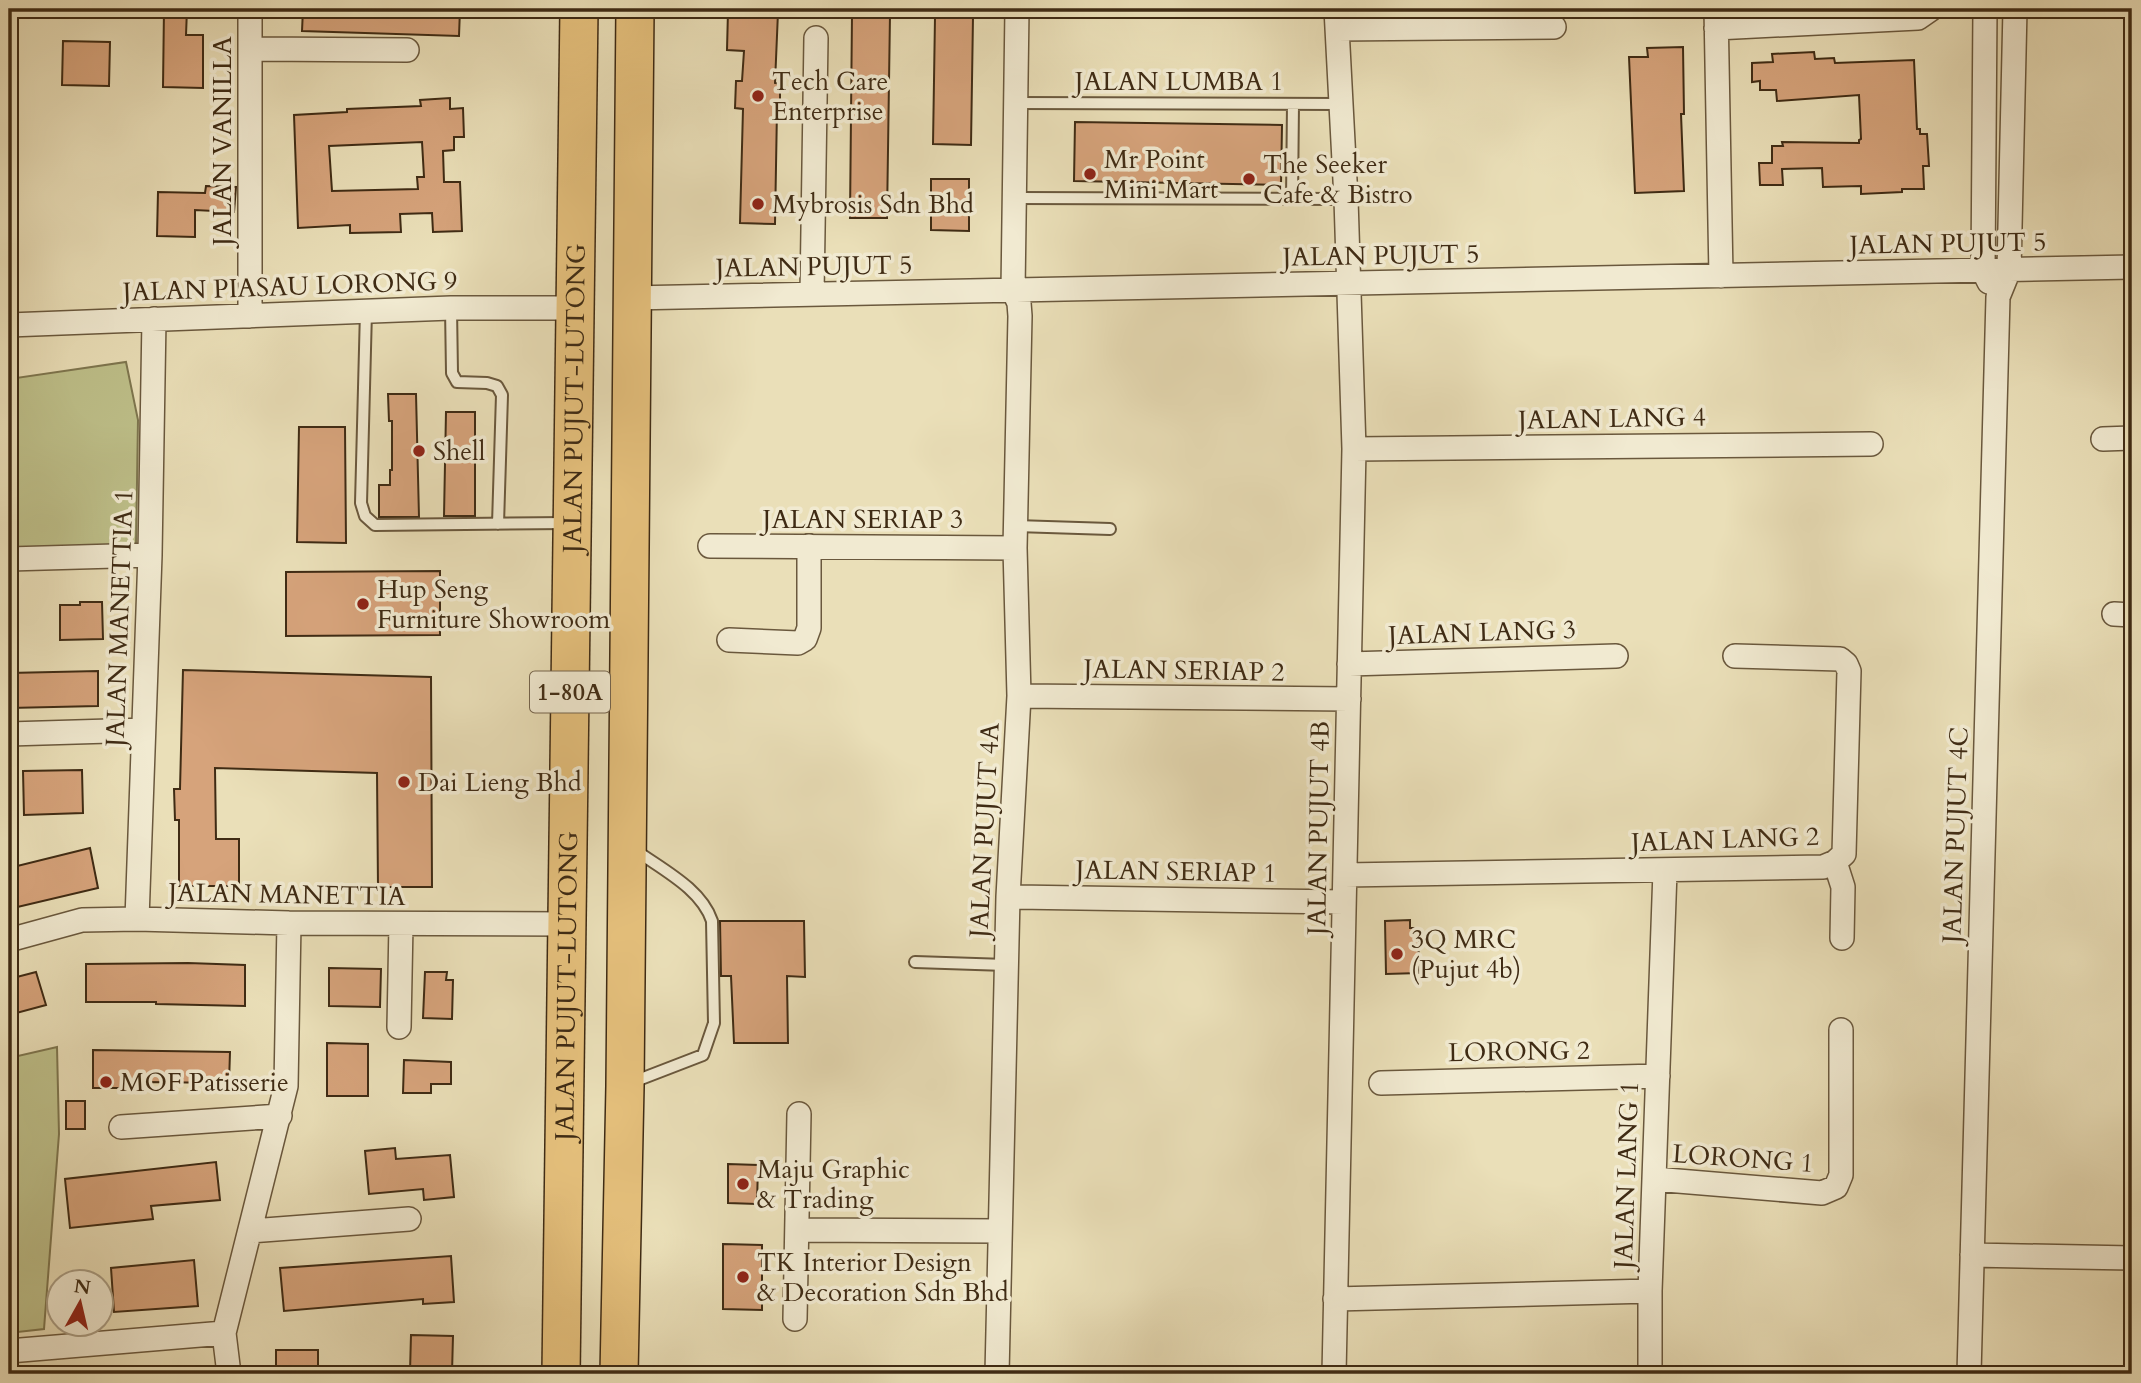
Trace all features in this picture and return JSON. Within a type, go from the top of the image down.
[{"type":"highway","name":"JALAN PUJUT-LUTONG","points":[[561,1374],[579,9]]},
{"type":"highway","points":[[620,1374],[635,9]]},
{"type":"street","name":"JALAN VANILLA","points":[[250,9],[250,316]]},
{"type":"street","name":"JALAN PUJUT 4A","points":[[997,1374],[1008,897],[1019,696],[1016,537],[1020,316],[1019,303],[1013,290],[1017,9]]},
{"type":"street","points":[[1721,276],[1716,18],[1919,18],[1931,9]]},
{"type":"street","points":[[1985,9],[1983,270],[1998,297]]},
{"type":"street","points":[[1998,297],[2009,270],[2015,9]]},
{"type":"street","points":[[1336,19],[1554,27]]},
{"type":"street","name":"JALAN PUJUT 4B","points":[[1334,1374],[1354,449],[1346,199],[1336,19]]},
{"type":"street","points":[[812,294],[816,38]]},
{"type":"street","points":[[250,49],[407,50]]},
{"type":"street","name":"JALAN PUJUT 5","points":[[631,298],[2132,267]]},
{"type":"street","name":"JALAN PUJUT 4C","points":[[1969,1374],[1998,297]]},
{"type":"street","name":"JALAN PIASAU LORONG 9","points":[[9,325],[451,308],[574,308]]},
{"type":"street","name":"JALAN MANETTIA 1","points":[[137,919],[150,555],[154,319]]},
{"type":"street","points":[[2103,439],[2132,438]]},
{"type":"street","name":"JALAN LANG 4","points":[[1354,449],[1871,444]]},
{"type":"street","name":"JALAN SERIAP 3","points":[[710,546],[809,547],[1016,537]]},
{"type":"street","points":[[729,640],[798,643],[805,639],[809,628],[809,547]]},
{"type":"street","points":[[9,559],[150,555]]},
{"type":"street","name":"JALAN LANG 3","points":[[1349,664],[1616,656]]},
{"type":"street","name":"JALAN LANG 2","points":[[1345,875],[1823,867],[1835,862],[1844,854],[1849,671],[1846,664],[1840,659],[1735,656]]},
{"type":"street","name":"JALAN SERIAP 2","points":[[1019,696],[1349,699]]},
{"type":"street","points":[[9,734],[143,730]]},
{"type":"street","points":[[1835,862],[1843,887],[1842,938]]},
{"type":"street","name":"JALAN LANG 1","points":[[1335,1299],[1650,1291],[1665,871]]},
{"type":"street","name":"JALAN SERIAP 1","points":[[1008,897],[1344,902]]},
{"type":"street","name":"JALAN MANETTIA","points":[[9,940],[82,920],[568,924]]},
{"type":"street","points":[[229,1374],[225,1333],[286,1086],[289,923]]},
{"type":"street","points":[[399,1027],[401,924]]},
{"type":"street","name":"LORONG 1","points":[[1654,1179],[1822,1193],[1836,1187],[1841,1175],[1841,1030]]},
{"type":"street","name":"LORONG 2","points":[[1381,1083],[1658,1076]]},
{"type":"street","points":[[795,1319],[799,1114]]},
{"type":"street","points":[[121,1127],[279,1116]]},
{"type":"street","points":[[250,1231],[409,1219]]},
{"type":"street","points":[[797,1230],[999,1231]]},
{"type":"street","points":[[1972,1255],[2132,1258]]},
{"type":"street","points":[[1650,1291],[1650,1374]]},
{"type":"street","points":[[9,1351],[225,1333]]},
{"type":"lane","name":"JALAN LUMBA 1","points":[[1016,103],[1341,104]]},
{"type":"lane","points":[[1292,199],[1293,104]]},
{"type":"lane","points":[[1014,198],[1346,199]]},
{"type":"lane","points":[[451,308],[454,378],[457,382],[497,386],[502,395],[498,524]]},
{"type":"lane","points":[[366,312],[360,503],[365,516],[375,525],[571,523]]},
{"type":"lane","points":[[1016,537],[1110,530]]},
{"type":"lane","points":[[625,1086],[703,1055],[714,1023],[712,921],[708,909],[699,897],[626,843]]},
{"type":"lane","points":[[915,962],[1006,965]]},
{"type":"green space","points":[[126,362],[138,420],[136,546],[9,551],[9,379]]},
{"type":"green space","points":[[57,1047],[59,1134],[49,1268],[46,1268],[44,1329],[9,1333],[9,1058]]},
{"type":"building","points":[[164,9],[187,9],[186,35],[203,35],[203,88],[163,87]]},
{"type":"building","points":[[303,9],[460,9],[459,36],[302,31]]},
{"type":"building","points":[[728,11],[778,12],[775,83],[780,84],[780,110],[777,109],[775,224],[740,223],[743,109],[735,108],[736,81],[742,81],[744,51],[727,50]]},
{"type":"building","points":[[852,14],[890,14],[887,218],[850,218]]},
{"type":"building","points":[[935,17],[973,17],[971,145],[933,144]]},
{"type":"building","points":[[63,41],[110,42],[109,86],[62,85]]},
{"type":"building","points":[[1683,47],[1684,114],[1681,114],[1684,191],[1635,193],[1629,57],[1648,57],[1647,48]]},
{"type":"building","points":[[1814,52],[1815,59],[1834,58],[1835,63],[1914,60],[1917,129],[1920,129],[1920,134],[1927,134],[1929,166],[1923,166],[1924,189],[1861,194],[1861,186],[1823,187],[1822,168],[1782,169],[1783,185],[1760,185],[1759,163],[1772,163],[1772,146],[1783,146],[1782,142],[1859,143],[1861,139],[1859,95],[1777,101],[1776,90],[1760,90],[1760,81],[1752,82],[1752,63],[1773,62],[1772,54]]},
{"type":"building","points":[[450,98],[450,109],[463,108],[464,137],[454,137],[454,150],[443,151],[444,182],[460,182],[462,231],[433,232],[432,213],[400,214],[401,232],[350,233],[350,225],[298,228],[294,115],[347,112],[347,109],[421,106],[420,100]],"holes":[[[422,142],[424,177],[417,177],[418,189],[332,191],[329,146]]]},
{"type":"building","points":[[1075,122],[1282,125],[1281,185],[1074,181]]},
{"type":"building","points":[[931,179],[969,179],[969,231],[931,230]]},
{"type":"building","points":[[206,186],[236,187],[234,212],[195,210],[195,237],[157,236],[158,192],[205,193]]},
{"type":"building","points":[[388,394],[416,394],[419,517],[379,517],[379,485],[390,485],[392,470],[392,421],[389,421]]},
{"type":"building","points":[[446,412],[475,412],[475,516],[444,516]]},
{"type":"building","points":[[299,427],[345,427],[346,543],[297,542]]},
{"type":"building","name":"Hup Seng Furniture Showroom","points":[[440,571],[440,635],[286,636],[286,572]]},
{"type":"building","points":[[80,602],[102,602],[103,639],[60,640],[60,605],[80,605]]},
{"type":"building","points":[[183,670],[431,677],[432,887],[378,887],[377,773],[215,768],[216,839],[239,839],[239,886],[179,886],[179,820],[175,820],[174,789],[180,789]]},
{"type":"building","points":[[98,671],[98,706],[9,708],[9,673]]},
{"type":"building","points":[[82,770],[83,813],[24,815],[23,771]]},
{"type":"building","points":[[90,848],[98,888],[9,909],[9,868]]},
{"type":"building","points":[[1410,920],[1410,928],[1418,928],[1419,973],[1386,974],[1385,921]]},
{"type":"building","points":[[720,921],[804,921],[805,977],[787,976],[788,1043],[734,1043],[731,976],[721,976]]},
{"type":"building","points":[[86,964],[245,965],[245,1006],[86,1002]]},
{"type":"building","points":[[329,968],[381,969],[380,1007],[329,1006]]},
{"type":"building","points":[[36,972],[46,1005],[9,1015],[9,979]]},
{"type":"building","points":[[425,972],[447,972],[446,980],[453,980],[452,1019],[423,1018]]},
{"type":"building","points":[[327,1043],[368,1044],[368,1096],[327,1096]]},
{"type":"building","points":[[93,1050],[230,1052],[229,1083],[146,1082],[146,1088],[93,1088]]},
{"type":"building","points":[[404,1060],[451,1062],[451,1084],[431,1084],[431,1093],[403,1093]]},
{"type":"building","points":[[66,1101],[85,1101],[85,1129],[66,1129]]},
{"type":"building","points":[[395,1148],[396,1159],[450,1155],[454,1197],[424,1200],[423,1189],[369,1194],[365,1151]]},
{"type":"building","points":[[216,1162],[220,1200],[151,1206],[153,1219],[70,1228],[65,1179]]},
{"type":"building","name":"Maju Graphic & Trading","points":[[728,1164],[758,1165],[757,1204],[728,1203]]},
{"type":"building","name":"TK Interior Design & Decoration Sdn Bhd","points":[[723,1244],[762,1245],[762,1310],[723,1309]]},
{"type":"building","points":[[451,1256],[454,1302],[423,1304],[423,1299],[284,1311],[280,1268]]},
{"type":"building","points":[[194,1260],[198,1306],[116,1312],[116,1268],[111,1268]]},
{"type":"building","points":[[411,1335],[453,1336],[452,1373],[410,1372]]},
{"type":"building","points":[[276,1350],[318,1350],[318,1374],[276,1374]]},
{"type":"place","name":"Tech Care Enterprise","points":[[758,96]]},
{"type":"place","name":"Mr Point Mini Mart","points":[[1090,174]]},
{"type":"place","name":"The Seeker Cafe & Bistro","points":[[1249,179]]},
{"type":"place","name":"Mybrosis Sdn Bhd","points":[[758,204]]},
{"type":"place","name":"Shell","points":[[419,451]]},
{"type":"place","name":"Hup Seng Furniture Showroom","points":[[363,604]]},
{"type":"place","name":"Dai Lieng Bhd","points":[[404,782]]},
{"type":"place","name":"3Q MRC (Pujut 4b)","points":[[1397,954]]},
{"type":"place","name":"MOF Patisserie","points":[[106,1082]]},
{"type":"place","name":"Maju Graphic & Trading","points":[[743,1184]]},
{"type":"place","name":"TK Interior Design & Decoration Sdn Bhd","points":[[743,1277]]}]
